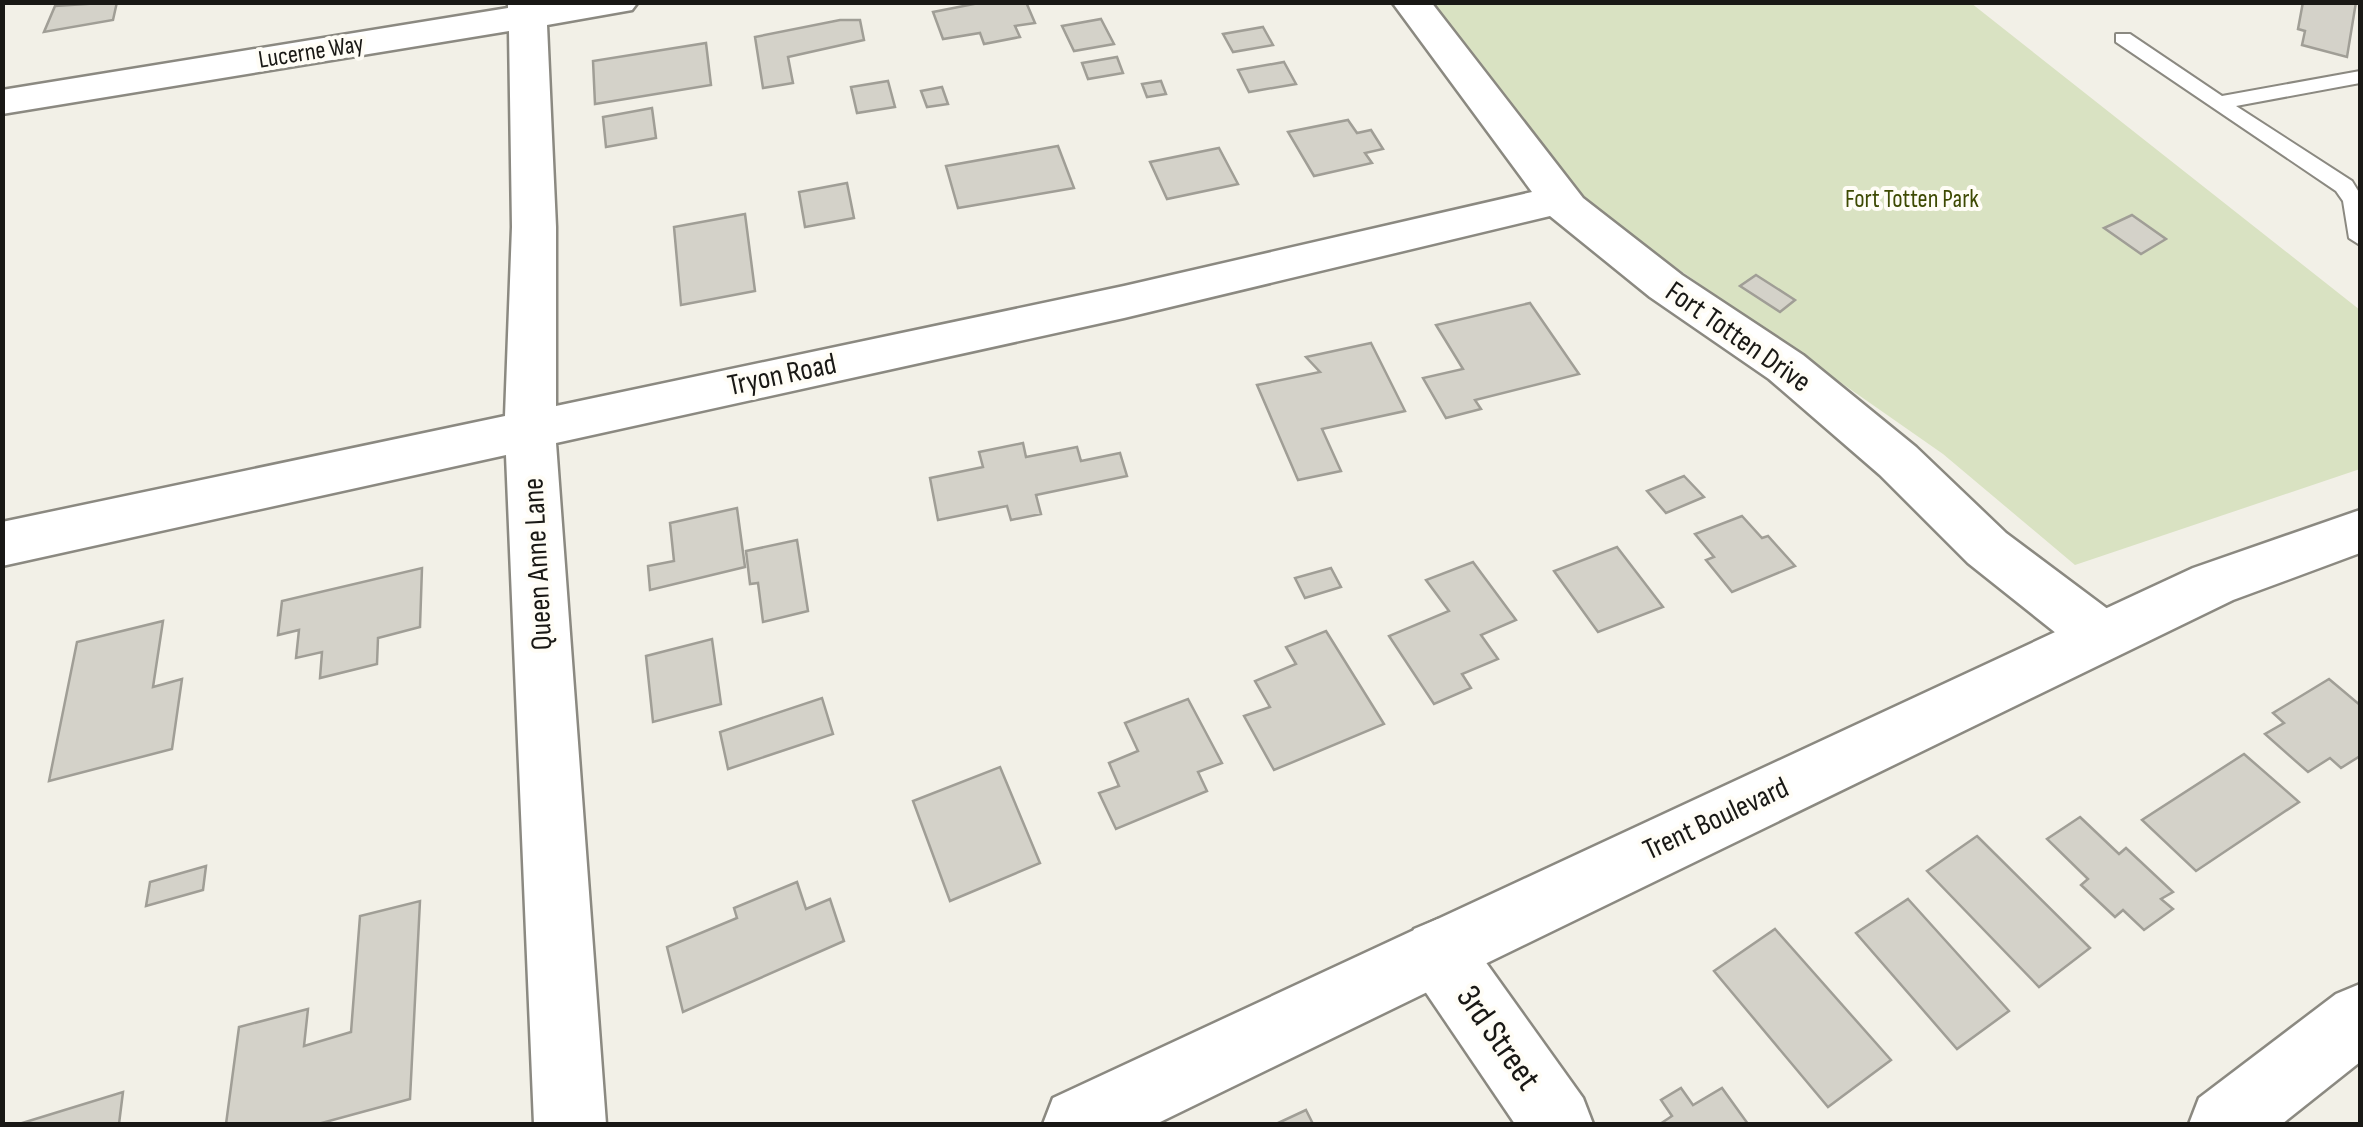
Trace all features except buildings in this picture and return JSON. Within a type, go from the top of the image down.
[{"type":"street","name":"Lucerne Way","points":[[2,102],[528,9],[620,2]]},
{"type":"street","name":"Fort Totten Drive","points":[[1411,2],[1560,200],[1666,286],[1786,366],[1898,460],[1988,548],[2101,636]]},
{"type":"street","name":"Queen Anne Lane","points":[[528,9],[534,226],[530,429],[570,1124]]},
{"type":"street","name":"Tryon Road","points":[[2,544],[1124,302],[1560,200]]},
{"type":"street","name":"Trent Boulevard","points":[[1079,1124],[2213,584],[2360,531]]},
{"type":"street","name":"3rd Street","points":[[1438,952],[1557,1124]]},
{"type":"street","points":[[2225,1124],[2360,1018]]},
{"type":"lane","points":[[2124,38],[2344,186],[2354,201],[2360,238]]},
{"type":"lane","points":[[2218,103],[2360,77]]},
{"type":"green space","name":"Fort Totten Park","points":[[1430,3],[1971,3],[2360,310],[2360,469],[2075,565],[1943,454],[1578,199]]}]
